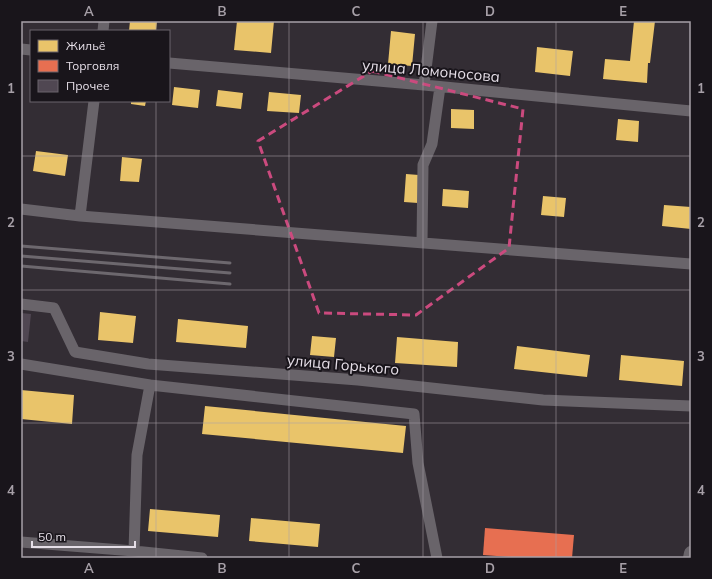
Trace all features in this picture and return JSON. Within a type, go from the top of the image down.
[{"type":"street","points":[[424,85],[432,21]]},
{"type":"street","name":"улица Ломоносова","points":[[170,63],[424,85],[691,112]]},
{"type":"street","points":[[422,243],[423,165],[432,144],[440,87]]},
{"type":"street","points":[[80,216],[94,102]]},
{"type":"street","points":[[21,209],[80,216],[691,264]]},
{"type":"street","name":"улица Горького","points":[[21,304],[54,308],[75,352],[148,364],[358,380],[543,400],[691,406]]},
{"type":"street","points":[[21,364],[150,385],[414,414],[418,463],[437,558]]},
{"type":"street","points":[[134,551],[137,455],[150,385]]},
{"type":"street","points":[[21,542],[202,558]]},
{"type":"street","points":[[690,558],[691,553]]},
{"type":"highlighted area","points":[[372,71],[523,109],[509,248],[416,315],[319,313],[258,141]]},
{"type":"building: Жильё","points":[[130,21],[157,21],[156,30],[129,30]]},
{"type":"building: Жильё","points":[[237,21],[274,21],[271,53],[234,50]]},
{"type":"building: Жильё","points":[[634,21],[655,21],[650,63],[648,63],[647,83],[603,79],[605,59],[630,61]]},
{"type":"building: Жильё","points":[[391,31],[415,34],[412,66],[388,64]]},
{"type":"building: Жильё","points":[[537,47],[573,51],[570,76],[535,72]]},
{"type":"building: Жильё","points":[[174,87],[200,90],[198,108],[172,105]]},
{"type":"building: Жильё","points":[[218,90],[243,93],[241,109],[216,106]]},
{"type":"building: Жильё","points":[[269,92],[301,95],[299,113],[267,111]]},
{"type":"building: Жильё","points":[[131,102],[146,102],[145,106],[131,104]]},
{"type":"building: Жильё","points":[[451,109],[474,110],[474,129],[451,128]]},
{"type":"building: Жильё","points":[[618,119],[639,121],[638,142],[616,140]]},
{"type":"building: Жильё","points":[[36,151],[68,155],[65,176],[33,171]]},
{"type":"building: Жильё","points":[[122,157],[142,159],[139,182],[120,181]]},
{"type":"building: Жильё","points":[[406,174],[419,175],[418,203],[404,202]]},
{"type":"building: Жильё","points":[[443,189],[469,191],[468,208],[442,206]]},
{"type":"building: Жильё","points":[[543,196],[566,198],[564,217],[541,215]]},
{"type":"building: Жильё","points":[[664,205],[691,207],[691,229],[662,226]]},
{"type":"building: Жильё","points":[[100,312],[136,316],[133,343],[98,340]]},
{"type":"building: Жильё","points":[[178,319],[248,326],[246,348],[176,342]]},
{"type":"building: Жильё","points":[[312,336],[336,338],[334,357],[310,355]]},
{"type":"building: Жильё","points":[[397,337],[458,342],[457,367],[395,363]]},
{"type":"building: Жильё","points":[[517,346],[590,355],[587,377],[514,369]]},
{"type":"building: Жильё","points":[[621,355],[684,361],[682,386],[619,380]]},
{"type":"building: Жильё","points":[[21,390],[74,395],[72,424],[21,419]]},
{"type":"building: Жильё","points":[[205,406],[406,426],[403,453],[202,434]]},
{"type":"building: Жильё","points":[[150,509],[220,515],[218,537],[148,531]]},
{"type":"building: Жильё","points":[[251,518],[320,524],[318,547],[249,541]]},
{"type":"building: Торговля","points":[[485,528],[574,535],[572,558],[525,558],[483,555]]},
{"type":"building: Прочее","points":[[21,313],[31,314],[28,342],[21,341]]},
{"type":"railway","points":[[21,246],[230,263]]},
{"type":"railway","points":[[21,256],[230,273]]},
{"type":"railway","points":[[21,266],[230,284]]}]
